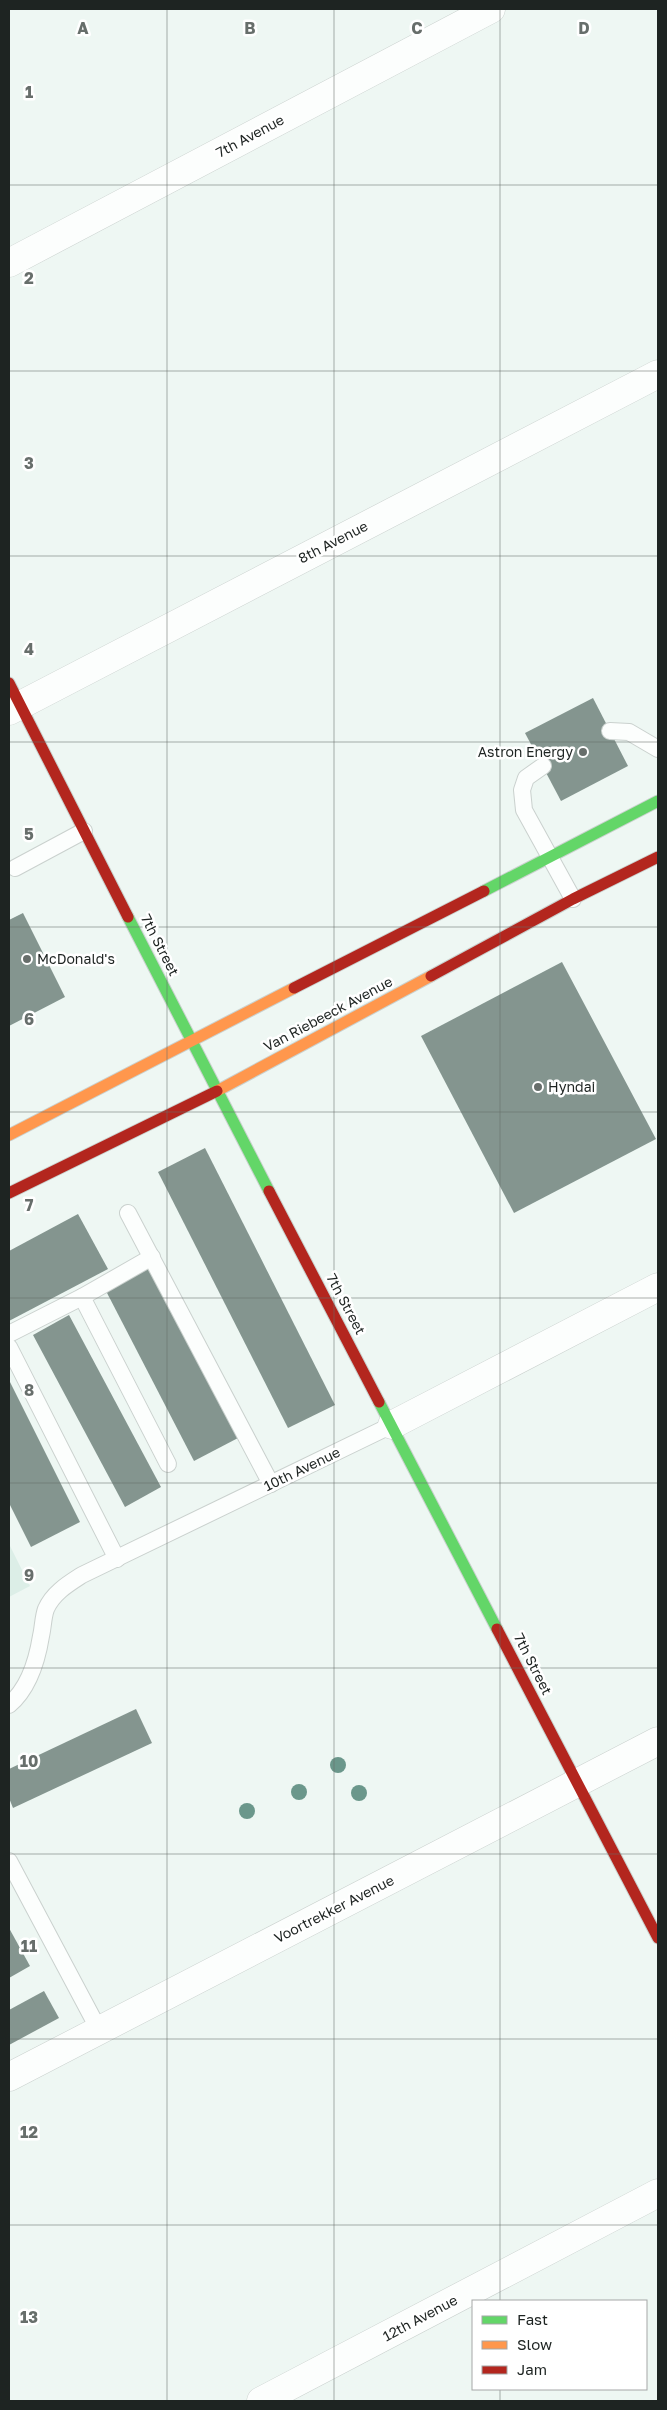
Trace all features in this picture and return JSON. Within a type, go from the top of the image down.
[{"type":"main road","name":"7th Street","points":[[12,700],[84,831],[192,1043],[658,1938]]},
{"type":"main road","points":[[9,1136],[658,801]]},
{"type":"main road","name":"Van Riebeeck Avenue","points":[[9,1193],[217,1091],[573,899],[658,857]]},
{"type":"street","name":"7th Avenue","points":[[9,263],[491,9]]},
{"type":"street","name":"8th Avenue","points":[[12,700],[658,374]]},
{"type":"street","name":"10th Avenue","points":[[392,1425],[658,1287]]},
{"type":"street","name":"Voortrekker Avenue","points":[[9,2077],[658,1741]]},
{"type":"street","name":"12th Avenue","points":[[261,2401],[658,2194]]},
{"type":"lane","points":[[610,731],[630,732],[658,749]]},
{"type":"lane","points":[[543,766],[526,778],[523,797],[524,810],[573,899]]},
{"type":"lane","points":[[14,868],[84,831]]},
{"type":"lane","points":[[128,1213],[271,1484]]},
{"type":"lane","points":[[9,1334],[82,1297],[152,1258]]},
{"type":"lane","points":[[82,1297],[168,1464]]},
{"type":"lane","points":[[9,1347],[117,1559]]},
{"type":"lane","name":"10th Avenue","points":[[9,1705],[18,1697],[28,1681],[38,1652],[46,1610],[53,1598],[65,1586],[82,1575],[392,1425]]},
{"type":"lane","points":[[9,1860],[99,2030]]},
{"type":"shaded area","points":[[9,1544],[30,1586],[9,1597]]},
{"type":"building","points":[[593,698],[628,766],[561,801],[525,733]]},
{"type":"building","name":"McDonald's","points":[[23,913],[65,997],[9,1026],[9,920]]},
{"type":"building","name":"Hyndai","points":[[562,962],[656,1139],[514,1213],[421,1036]]},
{"type":"building","points":[[205,1148],[335,1405],[288,1428],[158,1172]]},
{"type":"building","points":[[78,1214],[108,1269],[9,1321],[9,1251]]},
{"type":"building","points":[[150,1268],[238,1438],[194,1461],[106,1291]]},
{"type":"building","points":[[69,1315],[161,1487],[125,1507],[33,1335]]},
{"type":"building","points":[[9,1380],[80,1522],[31,1547],[9,1503]]},
{"type":"building","points":[[136,1709],[152,1743],[13,1808],[9,1798],[9,1769]]},
{"type":"building","points":[[9,1928],[30,1966],[9,1978]]},
{"type":"building","points":[[44,1991],[59,2018],[9,2045],[9,2010]]},
{"type":"traffic: fast","points":[[484,891],[658,801]]},
{"type":"traffic: fast","points":[[128,917],[269,1191]]},
{"type":"traffic: fast","points":[[379,1402],[497,1629]]},
{"type":"traffic: slow","points":[[217,1091],[431,976]]},
{"type":"traffic: slow","points":[[9,1135],[294,988]]},
{"type":"traffic: jam","points":[[9,683],[128,917]]},
{"type":"traffic: jam","points":[[431,976],[573,899],[658,857]]},
{"type":"traffic: jam","points":[[294,988],[484,891]]},
{"type":"traffic: jam","points":[[9,1193],[217,1091]]},
{"type":"traffic: jam","points":[[269,1191],[379,1402]]},
{"type":"traffic: jam","points":[[497,1629],[658,1938]]},
{"type":"place","name":"Astron Energy","points":[[583,752]]},
{"type":"place","name":"McDonald's","points":[[27,959]]},
{"type":"place","name":"Hyndai","points":[[538,1087]]}]
